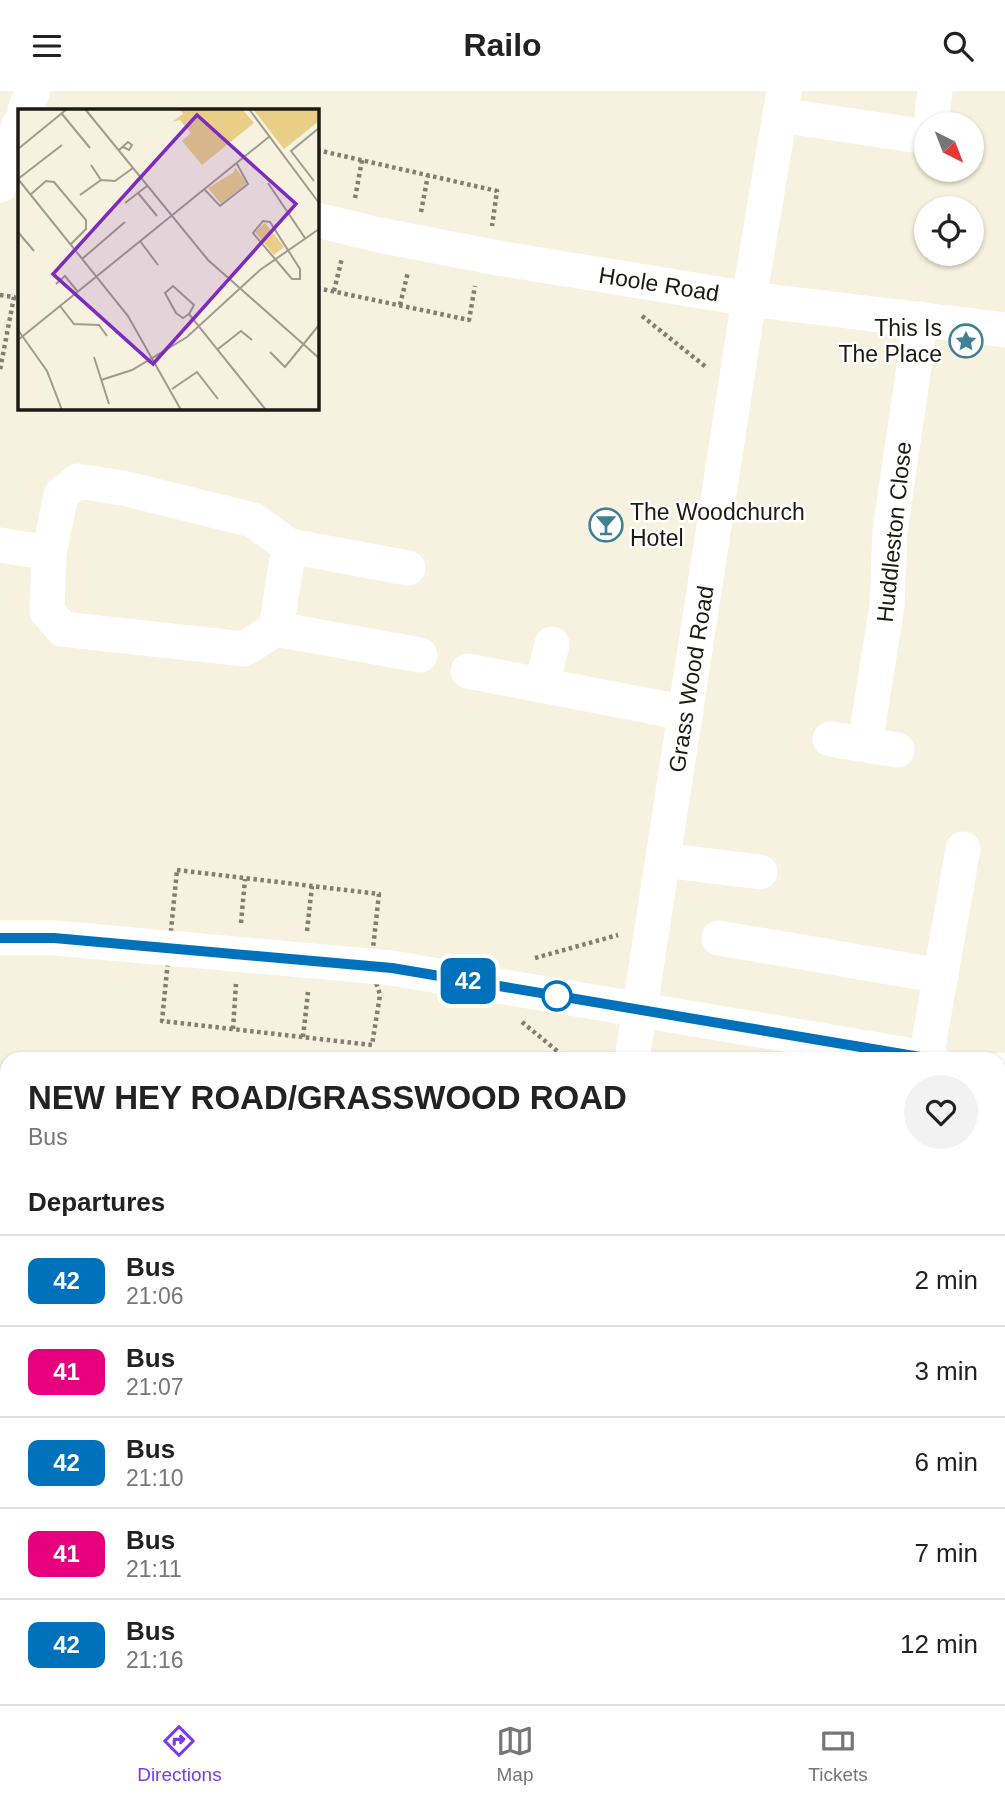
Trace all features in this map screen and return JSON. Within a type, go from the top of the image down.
[{"type":"street","points":[[25,109],[33,91]]},
{"type":"street","points":[[932,112],[935,91]]},
{"type":"street","points":[[782,103],[914,134]]},
{"type":"street","name":"Grass Wood Road","points":[[633,1052],[782,103]]},
{"type":"street","points":[[0,185],[16,129]]},
{"type":"street","name":"Hoole Road","points":[[318,220],[379,235],[486,243],[750,299],[1005,330]]},
{"type":"street","name":"Huddleston Close","points":[[831,739],[881,747],[890,531],[921,319]]},
{"type":"street","points":[[408,568],[289,546],[253,520],[127,489],[78,481],[61,495],[49,553],[47,611],[62,629],[244,649],[276,629],[420,655]]},
{"type":"street","points":[[0,545],[49,553]]},
{"type":"street","points":[[276,629],[289,546]]},
{"type":"street","points":[[542,685],[552,644]]},
{"type":"street","points":[[468,671],[686,713]]},
{"type":"street","points":[[930,1052],[964,849]]},
{"type":"street","points":[[663,860],[760,872]]},
{"type":"street","points":[[719,937],[941,976]]},
{"type":"street","points":[[0,938],[67,939],[392,968],[893,1052]]},
{"type":"path","points":[[318,150],[496,191],[469,320],[318,288]]},
{"type":"path","points":[[0,295],[15,297],[0,368]]},
{"type":"path","points":[[638,313],[714,373]]},
{"type":"path","points":[[303,1037],[312,886]]},
{"type":"path","points":[[558,1052],[522,1024],[532,959],[629,932]]},
{"type":"bus line","name":"42","points":[[0,938],[54,938],[392,968],[890,1052]]},
{"type":"place","name":"This Is The Place","points":[[966,341]]},
{"type":"place","name":"The Woodchurch Hotel","points":[[606,525]]}]
